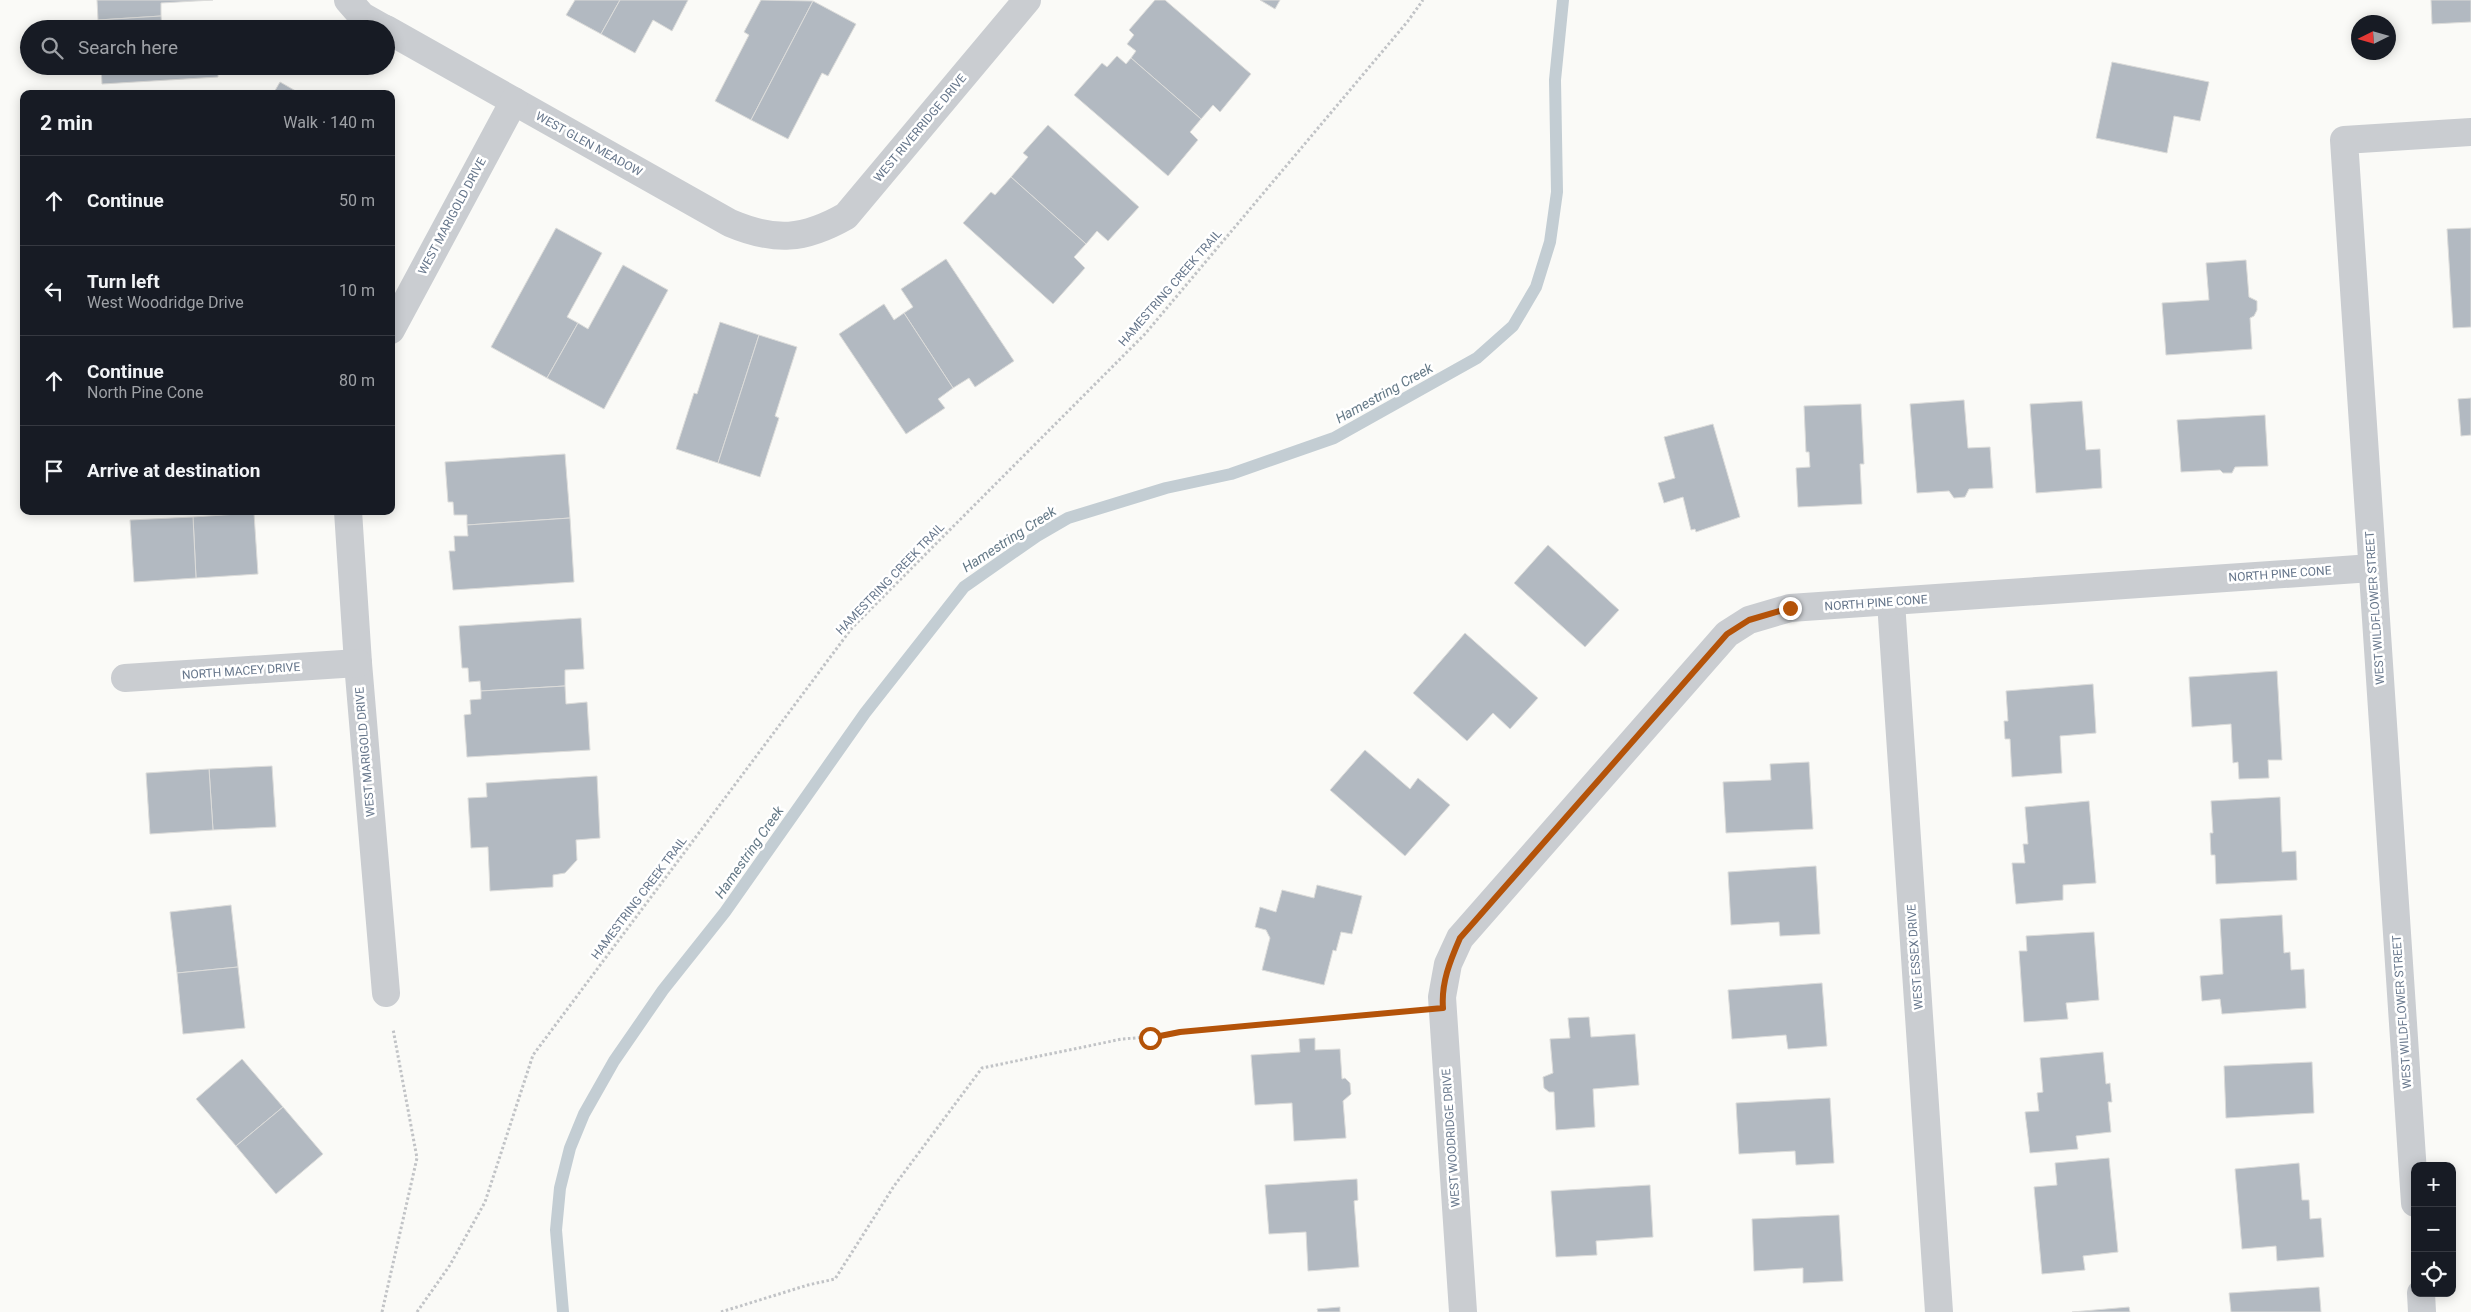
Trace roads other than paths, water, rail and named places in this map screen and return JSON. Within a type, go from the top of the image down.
[{"type":"street","name":"WEST GLEN MEADOW","points":[[348,0],[362,16],[369,20]]},
{"type":"street","name":"WEST RIVERRIDGE DRIVE","points":[[799,235],[825,228],[846,216],[1027,0]]},
{"type":"street","name":"WEST GLEN MEADOW","points":[[395,34],[730,223],[750,232],[771,237],[799,235]]},
{"type":"street","name":"WEST MARIGOLD DRIVE","points":[[395,323],[514,101]]},
{"type":"street","name":"WEST WILDFLOWER STREET","points":[[2412,1162],[2344,140],[2471,132]]},
{"type":"street","name":"WEST MARIGOLD DRIVE","points":[[348,515],[358,663],[386,993]]},
{"type":"street","name":"NORTH PINE CONE","points":[[1448,964],[1460,938],[1727,634],[1749,620],[1790,608],[2372,568]]},
{"type":"street","name":"WEST ESSEX DRIVE","points":[[1891,602],[1939,1312]]},
{"type":"street","name":"NORTH MACEY DRIVE","points":[[125,678],[358,663]]},
{"type":"street","name":"WEST WOODRIDGE DRIVE","points":[[1448,964],[1442,997],[1463,1312]]},
{"type":"street","points":[[2421,1297],[2422,1312]]},
{"type":"waterway","name":"Hamestring Creek","points":[[563,1312],[556,1230],[560,1188],[570,1148],[584,1114],[614,1061],[663,990],[725,912],[865,713],[964,587],[1037,536],[1068,518],[1166,488],[1231,474],[1334,438],[1477,358],[1513,326],[1536,287],[1550,242],[1557,192],[1555,80],[1563,0]]}]
